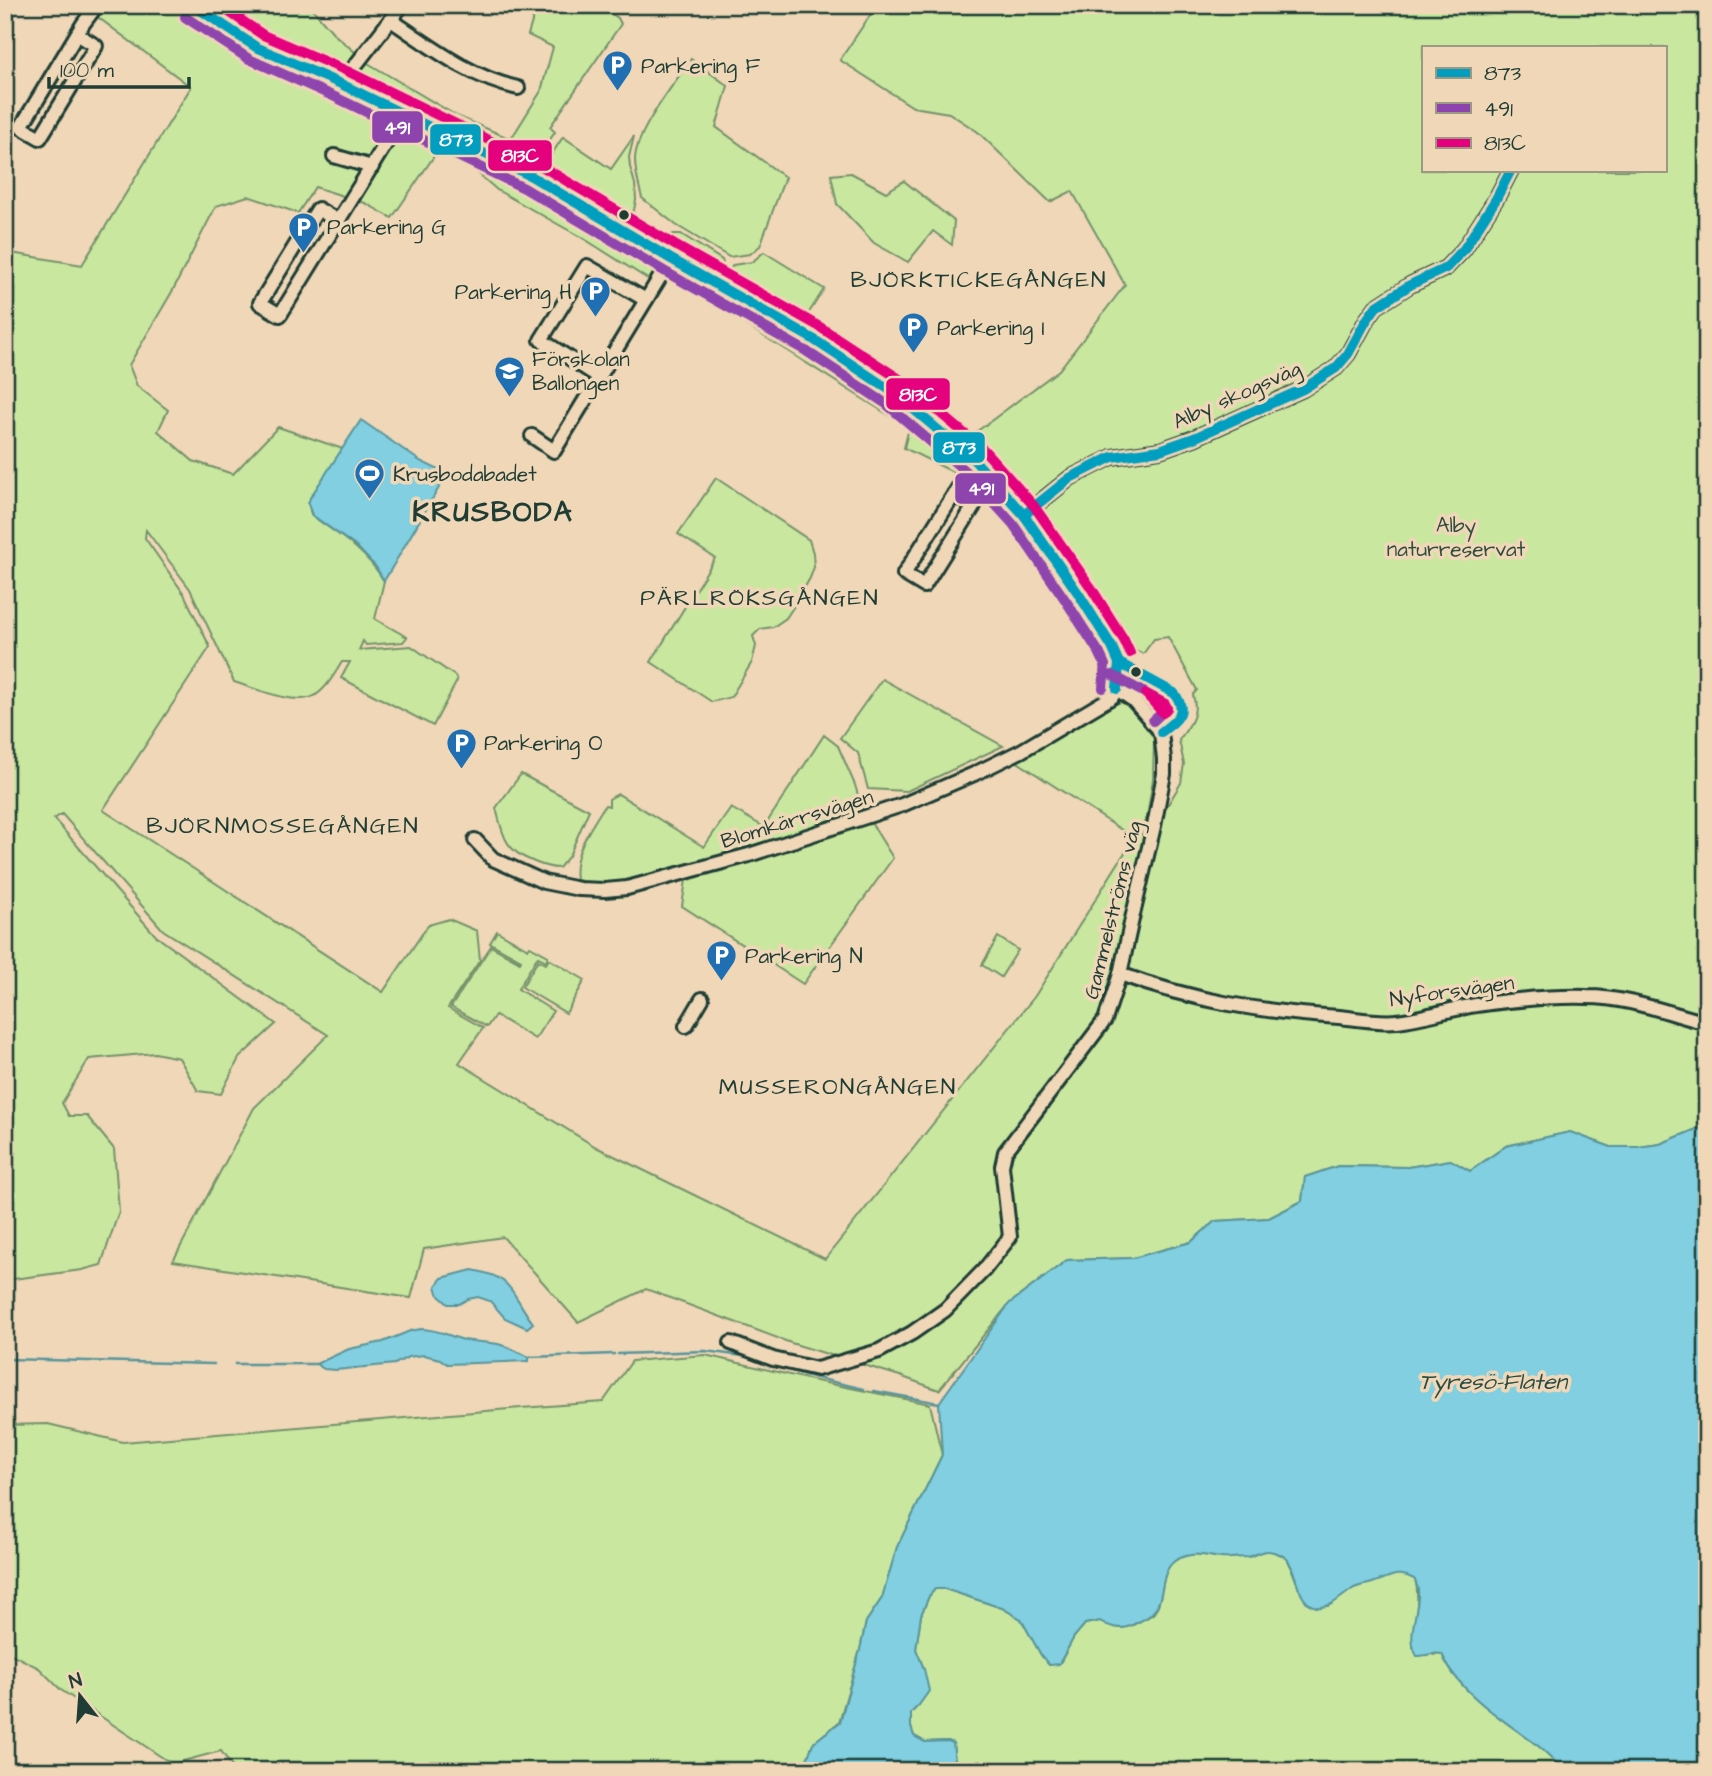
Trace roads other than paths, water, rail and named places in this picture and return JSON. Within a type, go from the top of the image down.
[{"type":"street","points":[[77,34],[96,46],[40,138],[21,127],[77,34],[97,5]]},
{"type":"street","points":[[193,5],[257,47],[341,84],[531,176],[824,346],[893,392],[975,461],[1024,515],[1112,647],[1119,663],[1117,690]]},
{"type":"street","points":[[341,84],[402,5]]},
{"type":"street","points":[[391,20],[447,58],[501,85],[518,88]]},
{"type":"street","points":[[338,221],[318,209],[260,303],[281,315],[404,114]]},
{"type":"street","points":[[334,156],[372,167]]},
{"type":"street","name":"Alby skogsväg","points":[[1024,515],[1070,478],[1112,457],[1160,450],[1194,438],[1303,389],[1336,368],[1348,354],[1376,307],[1410,285],[1446,268],[1464,248],[1496,200],[1510,172]]},
{"type":"street","points":[[532,436],[554,450],[671,259]]},
{"type":"street","points":[[599,377],[541,341],[547,330],[587,266],[646,300]]},
{"type":"street","points":[[954,494],[974,506],[924,586],[904,574],[954,494],[975,461]]},
{"type":"street","name":"Gammelströms väg","points":[[731,1343],[774,1359],[817,1369],[879,1352],[946,1310],[984,1270],[1010,1237],[1002,1166],[1005,1152],[1105,1020],[1120,974],[1154,827],[1164,774],[1161,732],[1133,701],[1117,690]]},
{"type":"street","name":"Blomkärrsvägen","points":[[475,840],[493,859],[544,882],[579,889],[605,890],[638,886],[748,855],[901,805],[974,775],[1021,751],[1112,697],[1117,690]]},
{"type":"street","name":"Nyforsvägen","points":[[1120,974],[1217,1003],[1256,1010],[1321,1016],[1396,1021],[1475,1005],[1590,997],[1629,1002],[1707,1023]]},
{"type":"street","points":[[686,1026],[702,999]]},
{"type":"water","name":"Krusbodabadet","points":[[361,420],[420,461],[447,474],[384,581],[376,567],[358,548],[312,515],[308,504]]},
{"type":"water","name":"Tyresö-Flaten","points":[[1707,1124],[1707,1771],[1563,1771],[1562,1767],[1540,1748],[1471,1694],[1449,1668],[1442,1654],[1417,1656],[1412,1640],[1418,1598],[1414,1579],[1394,1575],[1356,1587],[1332,1604],[1317,1607],[1310,1605],[1301,1594],[1287,1559],[1276,1552],[1265,1551],[1248,1557],[1224,1558],[1196,1554],[1180,1558],[1168,1568],[1157,1607],[1150,1615],[1121,1628],[1100,1621],[1085,1624],[1074,1637],[1059,1664],[1049,1665],[1021,1619],[1002,1608],[945,1589],[935,1589],[921,1615],[916,1649],[929,1691],[911,1713],[911,1727],[914,1736],[925,1742],[953,1743],[956,1771],[803,1771],[813,1743],[840,1722],[866,1622],[882,1598],[897,1547],[942,1455],[939,1403],[1009,1304],[1067,1260],[1133,1258],[1191,1242],[1215,1221],[1269,1218],[1302,1201],[1305,1177],[1338,1166],[1408,1167],[1451,1160],[1470,1171],[1506,1146],[1570,1132],[1611,1147],[1638,1147],[1660,1144]]},
{"type":"water","points":[[472,1270],[486,1273],[504,1282],[533,1323],[527,1328],[505,1318],[490,1301],[478,1297],[459,1304],[448,1304],[439,1296],[436,1286],[442,1278]]},
{"type":"water","points":[[421,1329],[438,1331],[464,1340],[498,1344],[529,1357],[529,1361],[447,1364],[440,1359],[424,1355],[408,1357],[395,1364],[336,1370],[324,1369],[316,1364],[349,1349],[383,1342]]},
{"type":"waterway","points":[[618,1354],[705,1351],[751,1357]]},
{"type":"waterway","points":[[529,1357],[614,1354]]},
{"type":"waterway","points":[[5,1359],[214,1364]]},
{"type":"waterway","points":[[235,1364],[316,1364]]},
{"type":"waterway","points":[[773,1365],[864,1389]]},
{"type":"waterway","points":[[874,1391],[939,1403]]},
{"type":"place","name":"Parkering F","points":[[618,93]]},
{"type":"place","name":"Parkering G","points":[[304,254]]},
{"type":"place","name":"Parkering H","points":[[595,319]]},
{"type":"place","name":"Parkering I","points":[[914,355]]},
{"type":"place","name":"Förskolan Ballongen","points":[[509,398]]},
{"type":"place","name":"Krusbodabadet","points":[[370,501]]},
{"type":"place","name":"Parkering O","points":[[461,770]]},
{"type":"place","name":"Parkering N","points":[[722,983]]},
{"type":"district","name":"BJÖRKTICKEGÅNGEN","points":[[979,280]]},
{"type":"district","name":"KRUSBODA","points":[[493,512]]},
{"type":"district","name":"PÄRLRÖKSGÅNGEN","points":[[760,598]]},
{"type":"district","name":"BJÖRNMOSSEGÅNGEN","points":[[283,826]]},
{"type":"district","name":"MUSSERONGÅNGEN","points":[[838,1087]]},
{"type":"park label","name":"Alby naturreservat","points":[[1456,537]]}]
